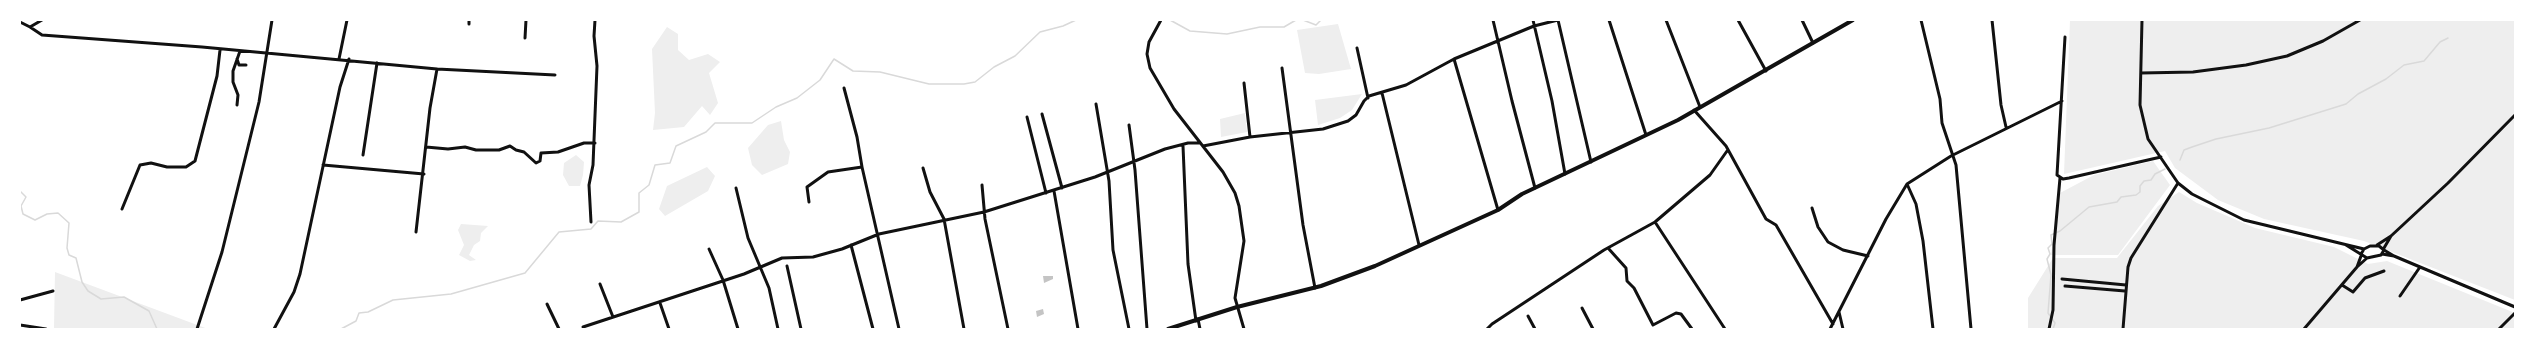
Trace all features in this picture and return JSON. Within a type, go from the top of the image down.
[{"type":"street","points":[[30,27],[42,20]]},
{"type":"street","points":[[197,329],[222,252],[262,91],[272,20]]},
{"type":"street","points":[[339,59],[346,20]]},
{"type":"street","points":[[525,38],[526,20]]},
{"type":"street","points":[[592,222],[589,185],[593,165],[597,66],[594,36],[595,20]]},
{"type":"street","points":[[1494,20],[1512,101],[1535,188]]},
{"type":"street","points":[[1533,20],[1552,101],[1565,174]]},
{"type":"street","points":[[583,327],[660,303],[759,268],[782,258],[813,257],[879,234],[944,219],[984,212],[1108,173],[1165,149],[1183,146],[1188,143],[1201,145],[1250,137],[1323,129],[1348,121],[1356,115],[1368,98],[1406,85],[1454,59],[1534,26],[1558,20],[1591,162]]},
{"type":"street","points":[[1609,20],[1646,135]]},
{"type":"street","points":[[1666,20],[1700,107]]},
{"type":"street","points":[[1738,20],[1766,71]]},
{"type":"street","points":[[1802,20],[1813,43]]},
{"type":"street","points":[[1168,329],[1237,308],[1315,288],[1375,266],[1498,210],[1535,188],[1646,135],[1766,71],[1853,20]]},
{"type":"street","points":[[1921,20],[1940,99],[1942,122],[1951,156],[1955,159],[1956,165],[1971,329]]},
{"type":"street","points":[[1992,20],[2001,104],[2006,127]]},
{"type":"street","points":[[2142,20],[2140,105],[2148,139],[2178,182],[2192,194],[2244,220],[2364,249],[2377,245],[2391,236],[2492,140],[2515,115]]},
{"type":"street","points":[[2141,74],[2200,71],[2246,65],[2287,56],[2323,41],[2360,20]]},
{"type":"street","points":[[1160,21],[1149,42],[1147,54],[1150,68],[1174,109],[1231,185],[1243,223],[1243,252],[1235,293],[1237,308],[1244,329]]},
{"type":"street","points":[[20,22],[42,35],[339,59],[437,69],[555,75]]},
{"type":"street","points":[[2049,329],[2054,310],[2054,245],[2060,178],[2056,169],[2062,101],[2065,37]]},
{"type":"street","points":[[1357,48],[1368,98]]},
{"type":"street","points":[[122,209],[140,165],[151,163],[167,167],[186,167],[195,160],[217,76],[220,50]]},
{"type":"street","points":[[237,105],[238,95],[233,82],[240,51]]},
{"type":"street","points":[[237,59],[239,65],[246,65]]},
{"type":"street","points":[[1454,59],[1498,210]]},
{"type":"street","points":[[274,329],[294,292],[300,274],[340,87],[349,60]]},
{"type":"street","points":[[363,155],[377,63]]},
{"type":"street","points":[[1282,68],[1303,225],[1315,288]]},
{"type":"street","points":[[416,232],[437,69]]},
{"type":"street","points":[[1244,83],[1250,137]]},
{"type":"street","points":[[844,88],[879,234],[899,329]]},
{"type":"street","points":[[1382,93],[1419,245]]},
{"type":"street","points":[[1830,329],[1898,196],[1907,184],[1951,156],[2006,127],[2062,101]]},
{"type":"street","points":[[1096,104],[1108,173],[1113,250],[1128,329]]},
{"type":"street","points":[[1694,110],[1723,142],[1766,219],[1776,225],[1833,324]]},
{"type":"street","points":[[1042,114],[1062,188]]},
{"type":"street","points":[[1027,117],[1046,193]]},
{"type":"street","points":[[1129,125],[1134,163],[1147,329]]},
{"type":"street","points":[[426,147],[448,149],[465,147],[476,150],[499,150],[510,146],[516,150],[524,152],[536,163],[540,161],[541,153],[558,152],[584,142],[594,143]]},
{"type":"street","points":[[1183,146],[1188,271],[1200,329]]},
{"type":"street","points":[[1487,329],[1492,324],[1608,248],[1655,222],[1710,175],[1727,150]]},
{"type":"street","points":[[2060,178],[2077,176],[2161,157]]},
{"type":"street","points":[[323,165],[424,174]]},
{"type":"street","points":[[809,202],[807,187],[828,172],[862,167]]},
{"type":"street","points":[[923,168],[930,192],[944,219],[964,329]]},
{"type":"street","points":[[2123,329],[2128,267],[2135,249],[2178,182]]},
{"type":"street","points":[[1907,184],[1916,204],[1923,241],[1933,329]]},
{"type":"street","points":[[982,185],[984,212],[1008,329]]},
{"type":"street","points":[[736,188],[748,238],[759,268],[769,288],[778,329]]},
{"type":"street","points":[[1054,191],[1078,329]]},
{"type":"street","points":[[1812,208],[1818,226],[1828,242],[1842,250],[1868,256]]},
{"type":"street","points":[[1655,222],[1725,329]]},
{"type":"street","points":[[2382,254],[2391,236]]},
{"type":"street","points":[[851,245],[873,329]]},
{"type":"street","points":[[2346,245],[2367,258]]},
{"type":"street","points":[[2377,245],[2394,256],[2515,307]]},
{"type":"street","points":[[1608,248],[1626,268],[1627,282],[1634,288],[1653,325],[1676,313],[1681,314],[1692,329]]},
{"type":"street","points":[[709,249],[723,280],[738,329]]},
{"type":"street","points":[[2357,267],[2364,249]]},
{"type":"street","points":[[2304,329],[2357,267],[2367,258],[2382,254],[2394,256]]},
{"type":"street","points":[[787,266],[801,329]]},
{"type":"street","points":[[2400,296],[2420,267]]},
{"type":"street","points":[[2342,285],[2353,292],[2365,278],[2384,271]]},
{"type":"street","points":[[2062,279],[2126,285]]},
{"type":"street","points":[[600,284],[613,317]]},
{"type":"street","points":[[2065,286],[2125,291]]},
{"type":"street","points":[[20,300],[29,299],[53,291]]},
{"type":"street","points":[[660,303],[669,329]]},
{"type":"street","points":[[547,304],[559,329]]},
{"type":"street","points":[[1582,308],[1594,329]]},
{"type":"street","points":[[1839,312],[1844,329]]},
{"type":"street","points":[[2499,329],[2515,313]]},
{"type":"street","points":[[1528,316],[1535,329]]},
{"type":"street","points":[[20,324],[46,329]]},
{"type":"shaded area","points":[[2070,20],[2515,20],[2515,300],[2364,241],[2264,219],[2218,200],[2175,168],[2165,151],[2064,174]]},
{"type":"shaded area","points":[[1338,24],[1351,69],[1319,74],[1305,73],[1297,30]]},
{"type":"shaded area","points":[[667,27],[678,34],[678,50],[689,60],[708,54],[720,62],[709,73],[718,103],[710,115],[702,106],[684,127],[653,130],[655,113],[652,49]]},
{"type":"shaded area","points":[[1362,94],[1352,110],[1340,118],[1318,125],[1315,100]]},
{"type":"shaded area","points":[[1245,113],[1247,132],[1221,137],[1220,119]]},
{"type":"shaded area","points":[[781,121],[784,140],[790,152],[788,164],[762,175],[752,165],[748,148],[768,125]]},
{"type":"shaded area","points":[[576,155],[584,162],[583,175],[580,186],[569,186],[563,175],[564,163]]},
{"type":"shaded area","points":[[2153,161],[2170,185],[2118,255],[2051,255],[2060,193],[2094,175]]},
{"type":"shaded area","points":[[707,167],[715,176],[708,191],[665,216],[659,209],[667,186]]},
{"type":"shaded area","points":[[2179,192],[2197,203],[2255,228],[2334,247],[2368,264],[2387,261],[2515,313],[2515,329],[2028,329],[2028,298],[2053,258],[2117,258],[2158,206]]},
{"type":"shaded area","points":[[461,224],[488,226],[481,233],[480,241],[474,245],[469,255],[476,260],[470,261],[459,255],[464,245],[458,230]]},
{"type":"shaded area","points":[[55,272],[208,329],[54,328]]},
{"type":"building","points":[[1043,276],[1053,276],[1053,279],[1044,283]]},
{"type":"building","points":[[1043,309],[1044,314],[1037,317],[1036,311]]},
{"type":"waterway","points":[[341,329],[356,321],[359,313],[368,312],[393,300],[451,294],[525,273],[559,232],[591,229],[598,221],[621,222],[639,212],[639,193],[649,185],[655,165],[670,163],[676,146],[706,132],[715,123],[752,123],[776,107],[797,98],[820,80],[834,59],[853,71],[880,72],[929,84],[964,84],[975,82],[994,67],[1015,56],[1040,32],[1063,26],[1076,20]]},
{"type":"waterway","points":[[1170,20],[1190,31],[1227,34],[1260,27],[1284,27],[1296,20]]},
{"type":"waterway","points":[[1303,20],[1316,25],[1321,20]]},
{"type":"waterway","points":[[2180,160],[2184,150],[2192,147],[2216,139],[2269,128],[2346,104],[2358,94],[2386,79],[2404,65],[2424,61],[2440,42],[2448,38]]},
{"type":"waterway","points":[[2053,329],[2055,323],[2048,313],[2051,275],[2047,259],[2050,254],[2048,248],[2052,244],[2051,235],[2060,231],[2089,207],[2117,202],[2121,197],[2136,195],[2140,192],[2140,186],[2144,181],[2151,180],[2155,174],[2165,169]]},
{"type":"waterway","points":[[20,191],[26,197],[21,206],[23,214],[35,220],[47,214],[58,213],[69,223],[67,248],[69,255],[76,258],[82,282],[88,291],[101,299],[124,297],[149,311],[157,329]]}]
